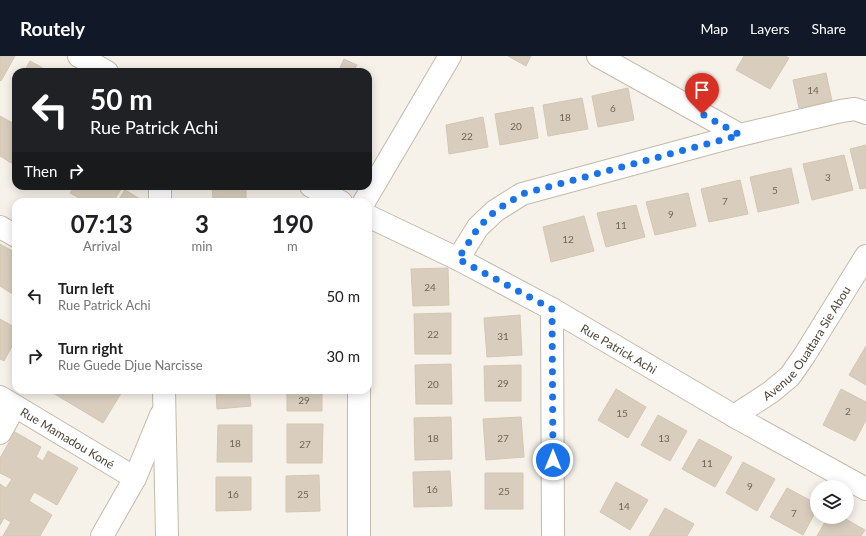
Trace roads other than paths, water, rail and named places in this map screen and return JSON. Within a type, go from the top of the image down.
[{"type":"street","points":[[79,56],[100,68]]},
{"type":"street","points":[[372,188],[450,56]]},
{"type":"street","points":[[598,56],[740,135]]},
{"type":"street","points":[[458,259],[478,228],[495,211],[522,194],[740,135],[842,111],[855,110],[866,113]]},
{"type":"street","points":[[318,190],[333,198]]},
{"type":"street","name":"Rue Patrick Achi","points":[[372,218],[458,259],[552,309],[734,416],[866,489]]},
{"type":"street","points":[[0,227],[12,234]]},
{"type":"street","name":"Avenue Ouattara Sie Abou","points":[[734,416],[771,392],[790,376],[866,256]]},
{"type":"street","points":[[552,309],[553,536]]},
{"type":"street","points":[[359,394],[359,536]]},
{"type":"street","points":[[102,536],[135,478],[164,398]]},
{"type":"street","points":[[164,398],[167,536]]},
{"type":"street","points":[[0,433],[8,402]]},
{"type":"street","name":"Rue Mamadou Koné","points":[[8,402],[135,478]]}]
